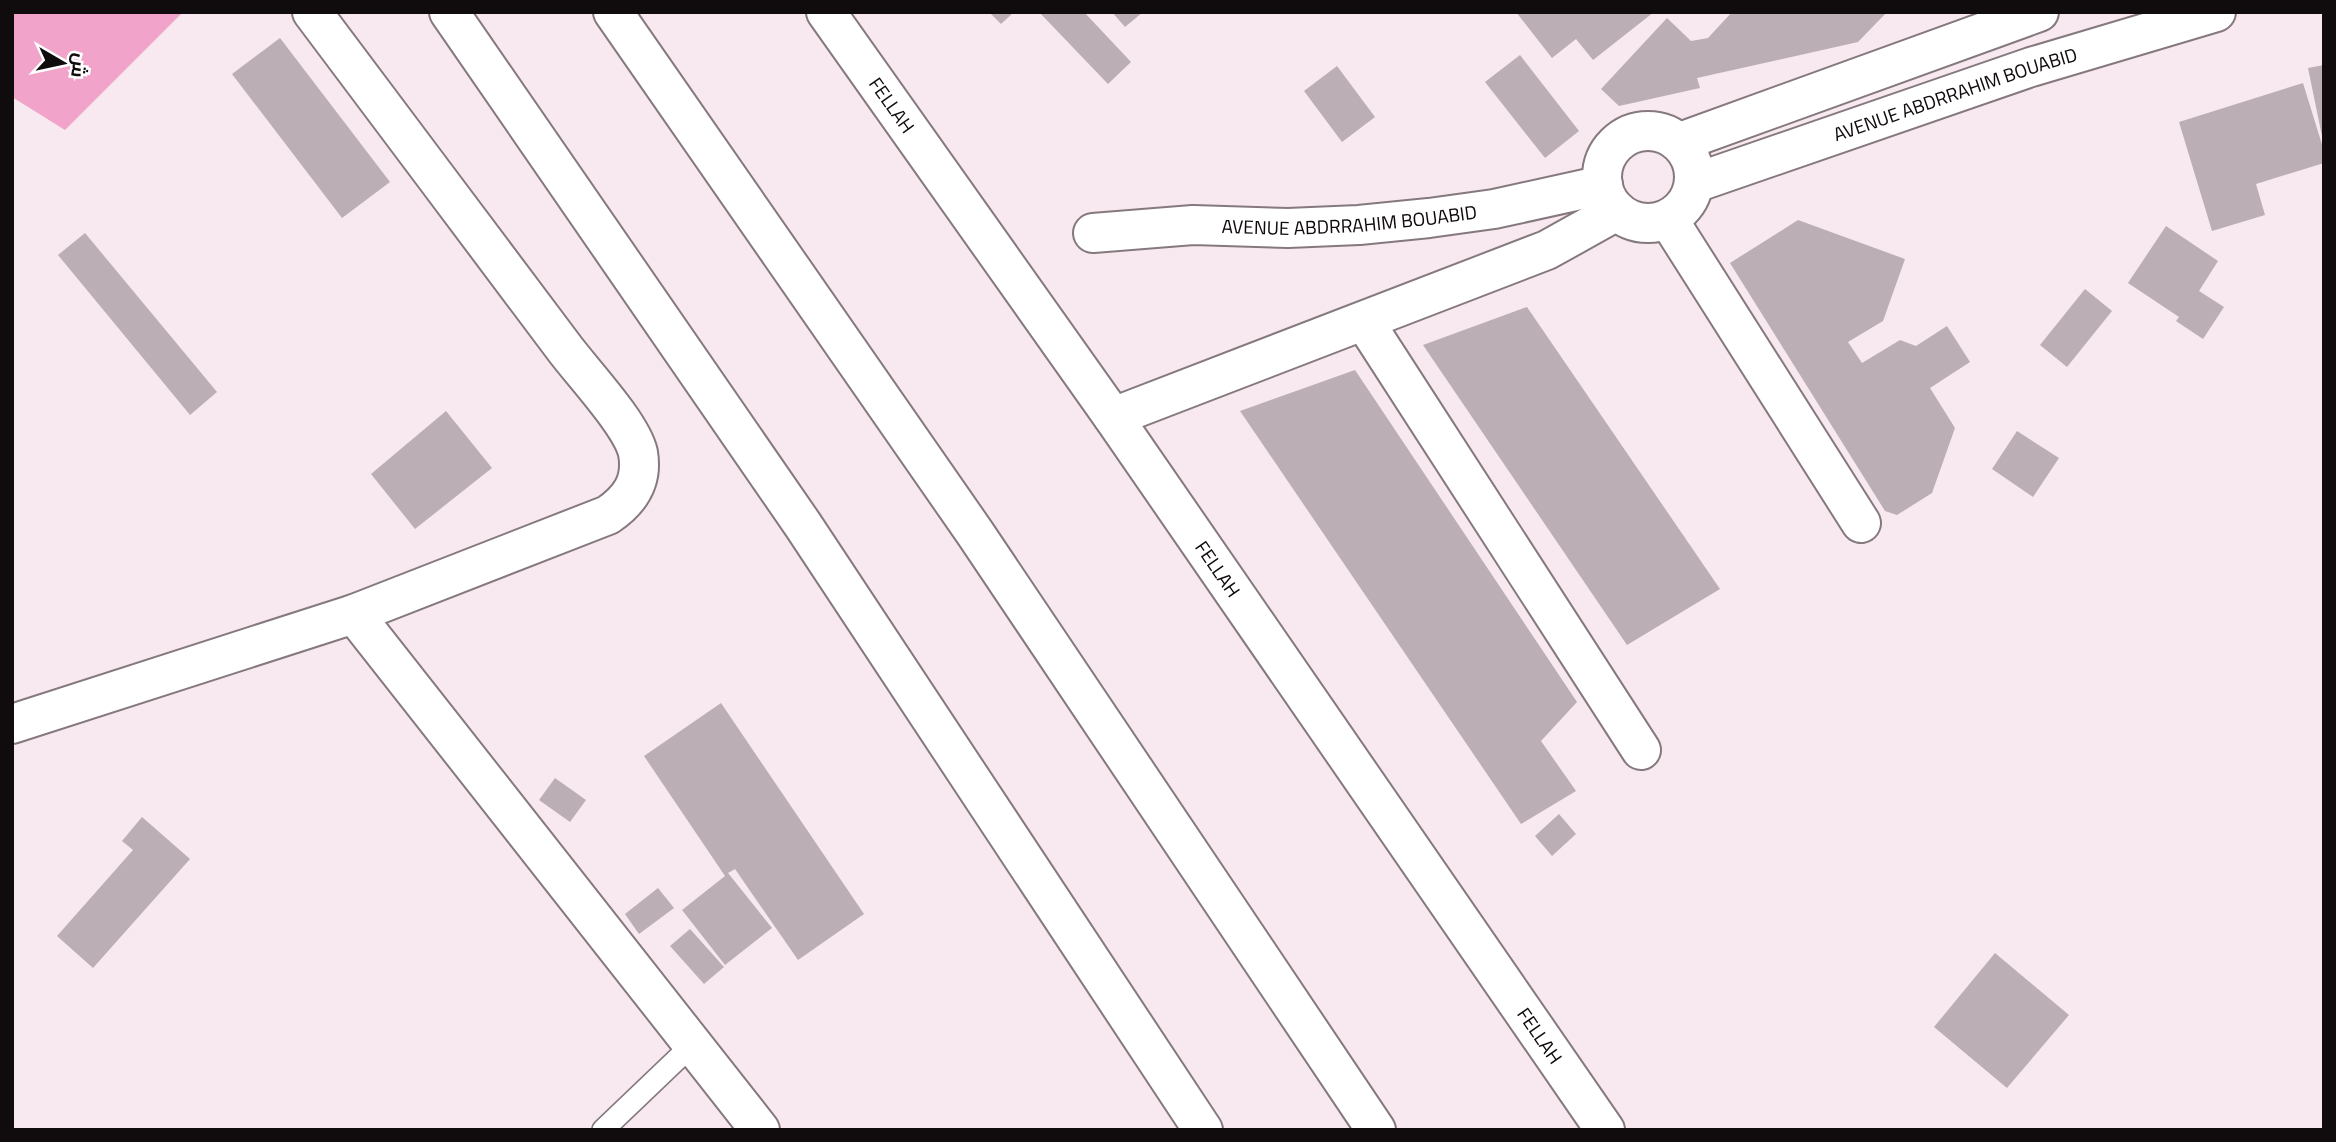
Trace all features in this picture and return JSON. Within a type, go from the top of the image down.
[{"type":"main road","points":[[12,724],[354,614],[608,515],[624,504],[635,488],[638,453],[626,425],[564,348],[312,12]]},
{"type":"main road","points":[[449,12],[803,525],[1203,1130]]},
{"type":"main road","points":[[613,12],[975,533],[1376,1130]]},
{"type":"main road","name":"FELLAH","points":[[826,12],[1113,417],[1605,1130]]},
{"type":"main road","name":"AVENUE ABDRRAHIM BOUABID","points":[[1695,183],[2031,67],[2216,12]]},
{"type":"main road","points":[[1680,142],[2018,16],[2031,67]]},
{"type":"main road","points":[[1646,130],[1665,132],[1680,142],[1692,161],[1695,183],[1685,205],[1668,219],[1650,223],[1632,221],[1610,198],[1604,160],[1614,145],[1628,134],[1646,130]]},
{"type":"main road","points":[[1113,417],[1547,250],[1610,198]]},
{"type":"main road","name":"AVENUE ABDRRAHIM BOUABID","points":[[1093,233],[1193,225],[1288,228],[1371,224],[1610,198]]},
{"type":"main road","points":[[1668,219],[1861,523]]},
{"type":"main road","points":[[1364,321],[1641,750]]},
{"type":"main road","points":[[354,614],[693,1044],[746,1124]]},
{"type":"lane","points":[[603,1130],[693,1044]]},
{"type":"shaded area","points":[[12,12],[183,12],[65,130],[12,97]]},
{"type":"building","points":[[989,12],[1014,12],[1001,24]]},
{"type":"building","points":[[1039,12],[1084,12],[1131,62],[1108,84]]},
{"type":"building","points":[[1112,12],[1143,12],[1125,27]]},
{"type":"building","points":[[1516,12],[1654,12],[1593,60],[1576,39],[1552,58]]},
{"type":"building","points":[[1732,12],[1887,12],[1858,42],[1697,78],[1700,88],[1619,106],[1601,89],[1667,18],[1691,41],[1708,38]]},
{"type":"building","points":[[280,38],[390,182],[342,218],[232,74]]},
{"type":"building","points":[[1520,55],[1579,131],[1545,158],[1485,82]]},
{"type":"building","points":[[2324,65],[2324,141],[2323,141],[2308,68]]},
{"type":"building","points":[[1337,66],[1375,117],[1342,142],[1304,91]]},
{"type":"building","points":[[2303,83],[2324,151],[2324,163],[2256,184],[2265,215],[2212,231],[2179,122]]},
{"type":"building","points":[[1798,220],[1905,259],[1883,321],[1848,342],[1862,363],[1900,340],[1916,346],[1947,326],[1970,362],[1930,388],[1955,428],[1932,493],[1897,515],[1885,511],[1730,263]]},
{"type":"building","points":[[2166,226],[2218,261],[2199,291],[2224,307],[2203,339],[2176,321],[2179,317],[2128,283]]},
{"type":"building","points":[[85,233],[217,392],[190,415],[58,255]]},
{"type":"building","points":[[2085,289],[2112,311],[2067,367],[2040,345]]},
{"type":"building","points":[[1527,307],[1720,589],[1627,645],[1423,345]]},
{"type":"building","points":[[1355,370],[1577,702],[1541,741],[1576,791],[1521,824],[1240,411]]},
{"type":"building","points":[[446,411],[492,468],[415,529],[371,474]]},
{"type":"building","points":[[2017,431],[2059,458],[2033,497],[1992,469]]},
{"type":"building","points":[[721,703],[864,914],[798,960],[735,869],[728,873],[772,928],[725,965],[682,910],[725,876],[644,756]]},
{"type":"building","points":[[555,778],[586,800],[570,822],[539,800]]},
{"type":"building","points":[[1559,814],[1576,834],[1552,856],[1535,836]]},
{"type":"building","points":[[142,817],[190,859],[93,968],[57,936],[133,850],[122,841]]},
{"type":"building","points":[[658,888],[674,908],[639,934],[625,914]]},
{"type":"building","points":[[690,929],[724,967],[704,984],[670,946]]},
{"type":"building","points":[[1995,953],[2069,1015],[2007,1088],[1934,1027]]}]
